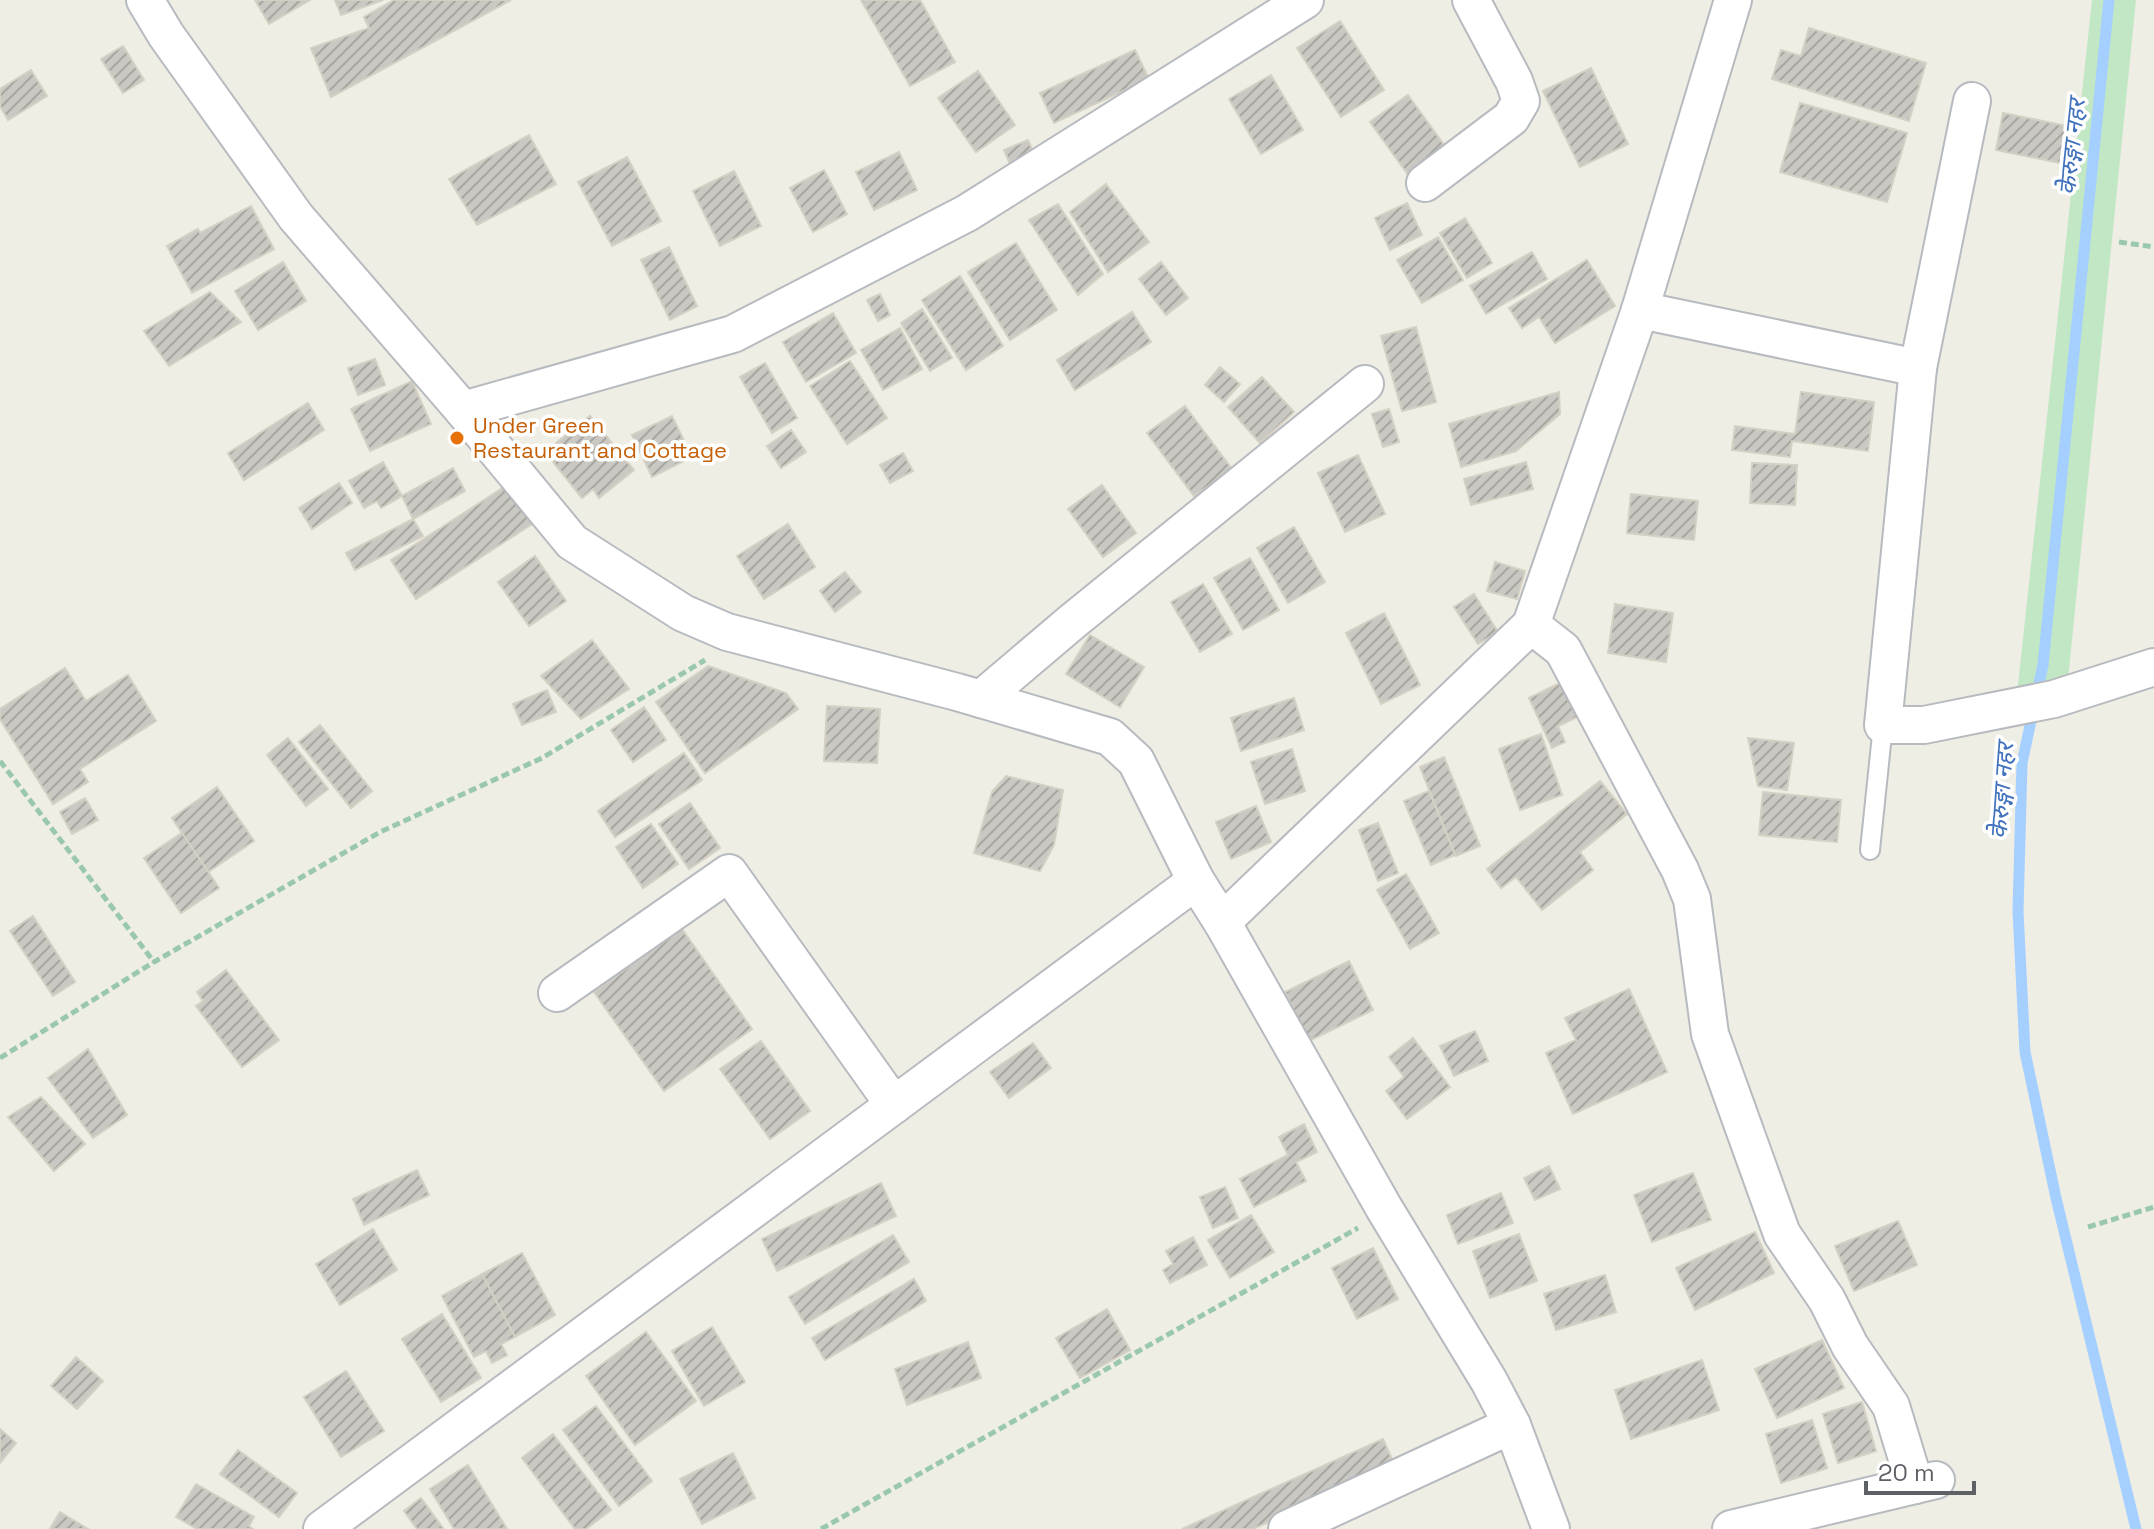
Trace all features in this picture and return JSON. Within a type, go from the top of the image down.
[{"type":"street","points":[[145,0],[166,35],[296,217],[572,542],[683,613],[727,632],[981,699],[1110,737],[1136,761],[1196,881],[1384,1208],[1489,1381],[1512,1425],[1551,1529]]},
{"type":"street","points":[[463,410],[733,334],[967,213],[1305,0]]},
{"type":"street","points":[[1425,183],[1511,118],[1521,101],[1514,81],[1471,0]]},
{"type":"street","points":[[1222,922],[1531,625],[1640,310],[1733,0]]},
{"type":"street","points":[[1972,101],[1918,368],[1883,725],[1924,725],[2054,699],[2154,667]]},
{"type":"street","points":[[1640,310],[1918,368]]},
{"type":"street","points":[[981,699],[1365,384]]},
{"type":"street","points":[[1531,625],[1563,650],[1680,870],[1692,899],[1710,1034],[1782,1234],[1827,1300],[1850,1346],[1891,1406],[1927,1482],[1731,1529]]},
{"type":"street","points":[[557,993],[729,873],[894,1105]]},
{"type":"street","points":[[322,1529],[1196,881]]},
{"type":"street","points":[[1287,1529],[1512,1425]]},
{"type":"lane","points":[[1870,850],[1883,725]]},
{"type":"path","points":[[2119,242],[2154,247]]},
{"type":"path","points":[[0,1058],[154,962],[380,832],[542,758],[715,654],[727,632]]},
{"type":"path","points":[[0,761],[154,962]]},
{"type":"path","points":[[2088,1227],[2154,1207]]},
{"type":"path","points":[[821,1529],[1351,1232],[1384,1208]]},
{"type":"green space","points":[[2092,0],[2136,0],[2068,680],[2017,694]]},
{"type":"building","points":[[255,0],[310,0],[269,24]]},
{"type":"building","points":[[335,0],[383,0],[341,15]]},
{"type":"building","points":[[394,0],[511,0],[331,97],[311,48],[369,28],[364,17]]},
{"type":"building","points":[[861,0],[920,0],[955,62],[910,86]]},
{"type":"building","points":[[1340,21],[1384,90],[1341,117],[1297,48]]},
{"type":"building","points":[[1809,28],[1926,63],[1909,121],[1772,79],[1781,50],[1801,56]]},
{"type":"building","points":[[123,46],[144,80],[123,93],[101,59]]},
{"type":"building","points":[[1135,50],[1149,79],[1054,123],[1040,93]]},
{"type":"building","points":[[1591,68],[1628,144],[1580,167],[1543,91]]},
{"type":"building","points":[[31,70],[47,96],[8,120],[0,106],[0,89]]},
{"type":"building","points":[[978,71],[1015,125],[976,152],[938,98]]},
{"type":"building","points":[[1271,75],[1303,130],[1261,154],[1229,99]]},
{"type":"building","points":[[1408,95],[1447,149],[1409,176],[1370,122]]},
{"type":"building","points":[[1800,103],[1907,133],[1887,202],[1780,172]]},
{"type":"building","points":[[2003,113],[2067,126],[2060,163],[1996,150]]},
{"type":"building","points":[[529,135],[556,184],[477,225],[449,179]]},
{"type":"building","points":[[1028,140],[1038,163],[1014,174],[1004,150]]},
{"type":"building","points":[[899,152],[917,190],[874,210],[856,172]]},
{"type":"building","points":[[627,157],[661,221],[612,246],[578,182]]},
{"type":"building","points":[[824,170],[847,214],[813,232],[790,188]]},
{"type":"building","points":[[734,171],[761,226],[720,246],[693,191]]},
{"type":"building","points":[[1106,184],[1149,242],[1108,272],[1070,212]]},
{"type":"building","points":[[1407,203],[1422,235],[1390,250],[1375,218]]},
{"type":"building","points":[[1058,204],[1103,274],[1078,295],[1029,220]]},
{"type":"building","points":[[251,206],[274,249],[192,293],[167,246],[198,229],[200,233]]},
{"type":"building","points":[[1465,218],[1492,263],[1467,278],[1440,233]]},
{"type":"building","points":[[1438,237],[1463,280],[1422,303],[1397,260]]},
{"type":"building","points":[[1016,243],[1057,310],[1010,340],[968,272]]},
{"type":"building","points":[[669,247],[697,306],[670,320],[641,260]]},
{"type":"building","points":[[1532,252],[1547,279],[1486,314],[1470,286]]},
{"type":"building","points":[[1587,260],[1615,306],[1555,343],[1539,317],[1522,328],[1509,308]]},
{"type":"building","points":[[283,262],[306,301],[258,330],[235,291]]},
{"type":"building","points":[[1161,262],[1188,298],[1166,315],[1139,279]]},
{"type":"building","points":[[960,276],[1003,346],[966,370],[922,300]]},
{"type":"building","points":[[210,292],[241,322],[169,366],[144,331]]},
{"type":"building","points":[[880,294],[890,315],[878,321],[867,300]]},
{"type":"building","points":[[922,309],[952,358],[930,371],[901,323]]},
{"type":"building","points":[[1132,312],[1151,342],[1075,390],[1057,360]]},
{"type":"building","points":[[833,313],[856,353],[806,382],[783,342]]},
{"type":"building","points":[[1416,327],[1436,402],[1402,411],[1381,336]]},
{"type":"building","points":[[900,328],[922,369],[883,390],[861,350]]},
{"type":"building","points":[[375,359],[385,385],[358,395],[348,368]]},
{"type":"building","points":[[850,361],[887,418],[847,444],[810,386]]},
{"type":"building","points":[[765,363],[797,418],[772,433],[740,377]]},
{"type":"building","points":[[1220,367],[1240,384],[1224,402],[1205,385]]},
{"type":"building","points":[[1262,377],[1294,412],[1260,443],[1228,407]]},
{"type":"building","points":[[412,381],[431,424],[370,451],[351,409]]},
{"type":"building","points":[[1559,392],[1560,414],[1516,451],[1461,467],[1449,424]]},
{"type":"building","points":[[1801,392],[1874,402],[1868,451],[1792,441],[1790,457],[1732,450],[1735,426],[1795,434]]},
{"type":"building","points":[[308,403],[324,430],[244,480],[228,453]]},
{"type":"building","points":[[1185,406],[1232,469],[1194,496],[1147,433]]},
{"type":"building","points":[[1389,409],[1399,442],[1383,447],[1372,414]]},
{"type":"building","points":[[590,416],[634,470],[599,498],[593,489],[582,498],[545,452]]},
{"type":"building","points":[[672,416],[692,457],[652,477],[632,435]]},
{"type":"building","points":[[791,430],[806,452],[781,468],[767,446]]},
{"type":"building","points":[[903,453],[913,471],[890,483],[880,465]]},
{"type":"building","points":[[1358,455],[1385,514],[1345,532],[1318,473]]},
{"type":"building","points":[[383,462],[402,496],[381,508],[377,501],[364,508],[349,481]]},
{"type":"building","points":[[1526,462],[1533,489],[1471,505],[1464,479]]},
{"type":"building","points":[[1752,463],[1797,465],[1795,505],[1750,503]]},
{"type":"building","points":[[453,468],[465,491],[413,519],[402,496]]},
{"type":"building","points":[[515,480],[540,519],[416,599],[391,560]]},
{"type":"building","points":[[339,483],[352,503],[312,529],[299,508]]},
{"type":"building","points":[[1102,485],[1136,533],[1103,557],[1068,509]]},
{"type":"building","points":[[1631,494],[1698,501],[1694,540],[1627,533]]},
{"type":"building","points":[[413,519],[423,536],[355,570],[346,553]]},
{"type":"building","points":[[788,524],[815,567],[764,599],[737,556]]},
{"type":"building","points":[[1294,527],[1325,582],[1288,603],[1257,548]]},
{"type":"building","points":[[535,556],[566,601],[529,626],[498,582]]},
{"type":"building","points":[[1250,558],[1279,610],[1243,630],[1214,578]]},
{"type":"building","points":[[1495,562],[1525,571],[1517,599],[1487,591]]},
{"type":"building","points":[[845,572],[861,592],[835,612],[820,591]]},
{"type":"building","points":[[1203,584],[1232,634],[1200,652],[1171,602]]},
{"type":"building","points":[[1474,594],[1498,632],[1478,644],[1454,607]]},
{"type":"building","points":[[1615,604],[1673,613],[1666,662],[1608,653]]},
{"type":"building","points":[[1384,613],[1420,685],[1381,704],[1346,633]]},
{"type":"building","points":[[1090,635],[1144,667],[1120,707],[1066,674]]},
{"type":"building","points":[[592,640],[629,689],[581,719],[541,676]]},
{"type":"building","points":[[708,666],[786,693],[798,709],[705,773],[656,702]]},
{"type":"building","points":[[65,668],[86,701],[128,675],[156,721],[80,769],[88,782],[53,804],[0,719],[0,709]]},
{"type":"building","points":[[1568,679],[1584,714],[1558,726],[1565,742],[1552,748],[1529,698]]},
{"type":"building","points":[[547,690],[556,712],[522,725],[513,704]]},
{"type":"building","points":[[1294,698],[1304,730],[1241,751],[1231,718]]},
{"type":"building","points":[[827,706],[880,709],[877,763],[824,761]]},
{"type":"building","points":[[644,707],[666,740],[633,762],[611,730]]},
{"type":"building","points":[[320,725],[372,791],[351,808],[299,742]]},
{"type":"building","points":[[1541,734],[1562,795],[1520,810],[1499,749]]},
{"type":"building","points":[[288,738],[328,789],[306,806],[267,755]]},
{"type":"building","points":[[1748,738],[1794,743],[1787,790],[1758,786]]},
{"type":"building","points":[[1292,749],[1305,791],[1265,804],[1251,762]]},
{"type":"building","points":[[684,753],[702,780],[615,837],[598,811]]},
{"type":"building","points":[[1444,757],[1480,846],[1456,856],[1420,767]]},
{"type":"building","points":[[1006,776],[1063,790],[1054,845],[1040,871],[974,853],[992,792]]},
{"type":"building","points":[[1600,781],[1627,814],[1580,852],[1593,870],[1542,910],[1516,877],[1501,888],[1487,869]]},
{"type":"building","points":[[217,787],[254,841],[208,872],[172,818]]},
{"type":"building","points":[[1429,791],[1455,855],[1431,865],[1404,801]]},
{"type":"building","points":[[1763,792],[1841,800],[1837,842],[1759,835]]},
{"type":"building","points":[[85,798],[98,820],[72,834],[60,812]]},
{"type":"building","points":[[690,803],[720,848],[689,869],[659,824]]},
{"type":"building","points":[[1256,806],[1271,842],[1231,859],[1216,822]]},
{"type":"building","points":[[1378,823],[1398,873],[1378,881],[1359,830]]},
{"type":"building","points":[[651,824],[678,864],[643,888],[616,847]]},
{"type":"building","points":[[182,833],[219,888],[181,913],[144,858]]},
{"type":"building","points":[[1406,874],[1439,933],[1410,949],[1377,890]]},
{"type":"building","points":[[33,916],[75,982],[53,996],[10,931]]},
{"type":"building","points":[[682,929],[752,1029],[664,1091],[594,992]]},
{"type":"building","points":[[1349,961],[1373,1010],[1309,1041],[1285,992]]},
{"type":"building","points":[[226,970],[279,1040],[242,1067],[196,1006],[203,1001],[197,992]]},
{"type":"building","points":[[1629,989],[1667,1072],[1573,1114],[1546,1053],[1576,1040],[1565,1018]]},
{"type":"building","points":[[1475,1031],[1488,1061],[1454,1076],[1440,1046]]},
{"type":"building","points":[[1413,1038],[1450,1087],[1407,1119],[1386,1091],[1404,1077],[1389,1057]]},
{"type":"building","points":[[761,1041],[810,1111],[770,1139],[720,1069]]},
{"type":"building","points":[[1033,1043],[1051,1068],[1009,1098],[990,1072]]},
{"type":"building","points":[[88,1049],[127,1115],[93,1138],[48,1078]]},
{"type":"building","points":[[41,1097],[85,1144],[54,1171],[8,1117]]},
{"type":"building","points":[[1304,1124],[1317,1152],[1296,1162],[1306,1181],[1254,1207],[1240,1179],[1288,1155],[1279,1137]]},
{"type":"building","points":[[1549,1166],[1560,1189],[1535,1200],[1524,1178]]},
{"type":"building","points":[[417,1170],[429,1195],[364,1225],[353,1199]]},
{"type":"building","points":[[1693,1173],[1711,1220],[1652,1242],[1634,1195]]},
{"type":"building","points":[[881,1183],[896,1216],[777,1271],[762,1239]]},
{"type":"building","points":[[1225,1187],[1238,1218],[1213,1228],[1200,1197]]},
{"type":"building","points":[[1501,1193],[1513,1223],[1458,1244],[1447,1215]]},
{"type":"building","points":[[1251,1215],[1274,1252],[1230,1278],[1208,1240]]},
{"type":"building","points":[[1898,1221],[1917,1265],[1854,1291],[1835,1246]]},
{"type":"building","points":[[373,1229],[397,1270],[340,1305],[316,1264]]},
{"type":"building","points":[[1755,1232],[1774,1273],[1695,1310],[1676,1268]]},
{"type":"building","points":[[1519,1234],[1537,1281],[1490,1298],[1473,1251]]},
{"type":"building","points":[[893,1235],[909,1262],[805,1324],[789,1297]]},
{"type":"building","points":[[1193,1237],[1207,1265],[1170,1283],[1163,1270],[1173,1264],[1166,1251]]},
{"type":"building","points":[[1373,1248],[1398,1299],[1357,1319],[1332,1268]]},
{"type":"building","points":[[522,1253],[555,1315],[515,1337],[482,1274]]},
{"type":"building","points":[[482,1274],[515,1337],[501,1344],[507,1355],[492,1363],[486,1351],[474,1357],[442,1296]]},
{"type":"building","points":[[1605,1275],[1616,1312],[1556,1330],[1544,1294]]},
{"type":"building","points":[[914,1279],[926,1301],[825,1360],[812,1338]]},
{"type":"building","points":[[1107,1309],[1130,1350],[1080,1378],[1056,1338]]},
{"type":"building","points":[[442,1314],[481,1378],[441,1402],[402,1339]]},
{"type":"building","points":[[712,1327],[745,1382],[704,1406],[672,1351]]},
{"type":"building","points":[[646,1332],[696,1401],[635,1445],[586,1376]]},
{"type":"building","points":[[1822,1340],[1844,1388],[1777,1418],[1755,1369]]},
{"type":"building","points":[[968,1342],[981,1378],[907,1405],[895,1369]]},
{"type":"building","points":[[76,1357],[103,1381],[77,1409],[51,1386]]},
{"type":"building","points":[[1702,1360],[1719,1410],[1631,1439],[1615,1390]]},
{"type":"building","points":[[346,1371],[384,1431],[341,1457],[304,1397]]},
{"type":"building","points":[[1862,1402],[1876,1451],[1838,1463],[1823,1414]]},
{"type":"building","points":[[596,1406],[652,1481],[619,1506],[563,1430]]},
{"type":"building","points":[[1812,1420],[1827,1468],[1781,1483],[1766,1434]]},
{"type":"building","points":[[0,1429],[16,1443],[0,1463]]},
{"type":"building","points":[[553,1434],[611,1510],[586,1529],[575,1529],[522,1458]]},
{"type":"building","points":[[1383,1439],[1395,1466],[1253,1529],[1182,1529]]},
{"type":"building","points":[[238,1450],[297,1493],[279,1517],[220,1474]]},
{"type":"building","points":[[733,1453],[755,1498],[702,1524],[680,1479]]},
{"type":"building","points":[[468,1465],[507,1529],[454,1529],[430,1489]]},
{"type":"building","points":[[196,1484],[254,1517],[249,1526],[253,1529],[197,1529],[176,1517]]},
{"type":"building","points":[[421,1498],[442,1529],[417,1529],[404,1511]]},
{"type":"building","points":[[60,1512],[88,1529],[50,1529]]},
{"type":"waterway","name":"केेरुङ्गा नहर","points":[[2109,0],[2043,665],[2022,763],[2018,911],[2025,1052],[2056,1198],[2136,1529]]},
{"type":"place","name":"Under Green Restaurant and Cottage","points":[[457,438]]}]
